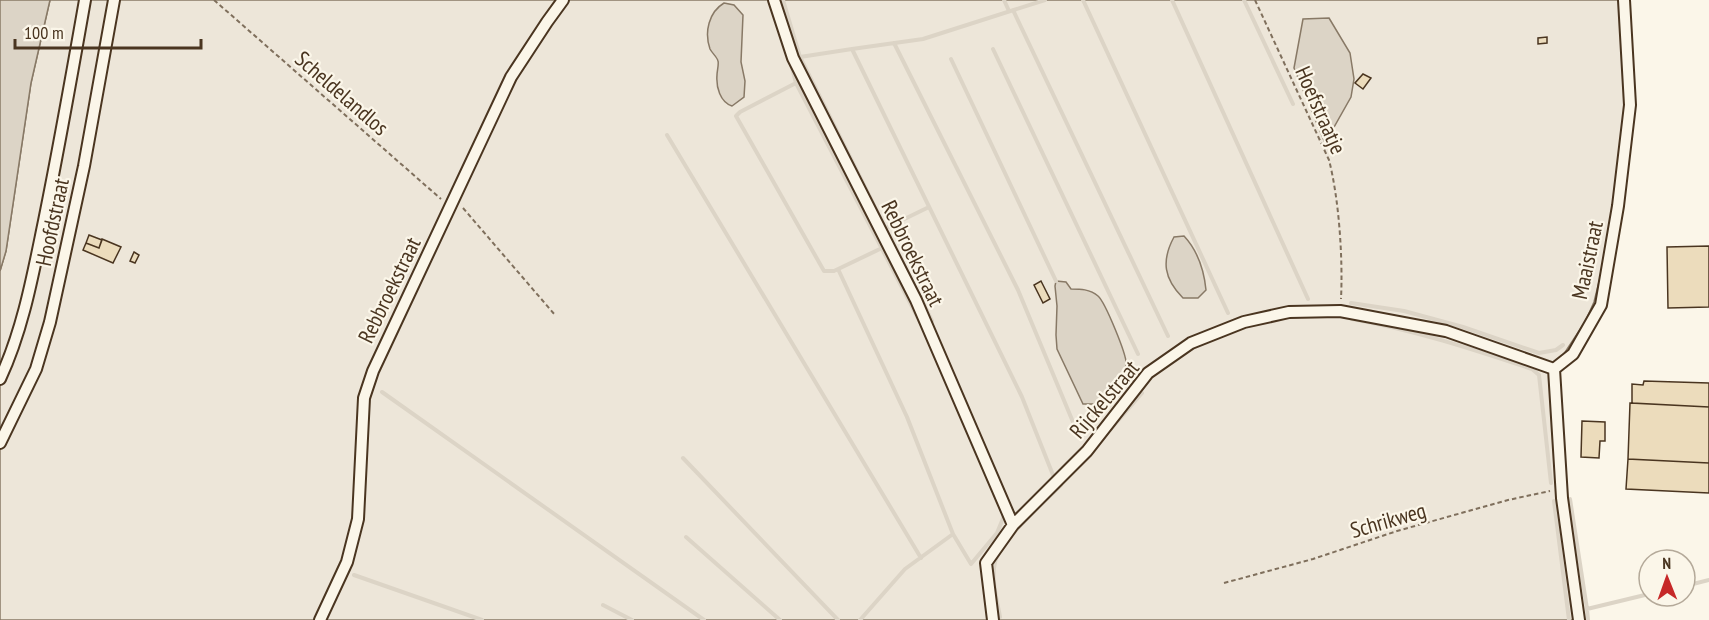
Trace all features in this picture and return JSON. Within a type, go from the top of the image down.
[{"type":"street","name":"Hoofdstraat","points":[[0,380],[16,337],[35,264],[85,0]]},
{"type":"street","name":"Hoofdstraat","points":[[0,443],[36,369],[50,322],[81,178],[114,0]]},
{"type":"street","name":"Rebbroekstraat","points":[[320,620],[347,562],[358,519],[363,398],[373,371],[511,77],[564,0]]},
{"type":"street","name":"Rebbroekstraat","points":[[774,0],[793,58],[916,300],[1013,525]]},
{"type":"street","name":"Maaistraat","points":[[1554,369],[1573,354],[1601,305],[1618,206],[1630,105],[1624,0]]},
{"type":"street","name":"Rijckelstraat","points":[[993,620],[986,563],[1013,525],[1087,451],[1148,373],[1191,343],[1244,322],[1289,312],[1340,311],[1446,330],[1554,369]]},
{"type":"street","points":[[1554,369],[1562,488],[1579,620]]},
{"type":"path","name":"Scheldelandlos","points":[[214,0],[435,195],[453,202],[555,315]]},
{"type":"path","name":"Hoefstraatje","points":[[1255,0],[1329,160],[1334,177],[1342,276],[1340,311]]},
{"type":"path","name":"Schrikweg","points":[[1224,583],[1313,559],[1396,531],[1508,500],[1562,488]]},
{"type":"shaded area","points":[[0,0],[50,0],[31,83],[6,251],[0,271]]},
{"type":"shaded area","points":[[50,0],[1624,0],[1630,105],[1618,206],[1594,302],[1585,322],[1554,369],[1579,620],[0,620],[0,271],[6,251],[31,83]]},
{"type":"shaded area","points":[[724,3],[734,5],[743,15],[741,62],[745,81],[744,97],[732,106],[724,101],[718,89],[718,61],[708,43],[711,17]]},
{"type":"shaded area","points":[[1329,18],[1350,53],[1354,79],[1351,97],[1325,143],[1294,68],[1303,19]]},
{"type":"shaded area","points":[[1184,236],[1196,254],[1204,275],[1206,290],[1198,298],[1183,298],[1172,284],[1166,269],[1167,254],[1174,237]]},
{"type":"shaded area","points":[[1056,281],[1066,282],[1071,289],[1081,289],[1098,296],[1106,308],[1120,341],[1126,360],[1124,371],[1099,404],[1083,404],[1057,349]]},
{"type":"building","points":[[1547,37],[1547,43],[1538,44],[1538,38]]},
{"type":"building","points":[[1363,74],[1371,78],[1363,89],[1355,83]]},
{"type":"building","points":[[89,235],[102,240],[99,248],[86,243]]},
{"type":"building","points":[[102,239],[121,247],[113,263],[83,250],[86,243],[99,248]]},
{"type":"building","points":[[1709,246],[1709,307],[1668,308],[1667,247]]},
{"type":"building","points":[[134,252],[139,255],[135,263],[130,261]]},
{"type":"building","points":[[1041,281],[1050,299],[1043,303],[1034,285]]},
{"type":"building","points":[[1644,381],[1709,383],[1709,407],[1632,403],[1632,384],[1643,385]]},
{"type":"building","points":[[1630,403],[1709,407],[1709,463],[1628,459]]},
{"type":"building","points":[[1582,421],[1605,422],[1605,441],[1600,441],[1599,458],[1581,457]]},
{"type":"building","points":[[1628,459],[1709,463],[1709,493],[1626,489]]},
{"type":"waterway","points":[[783,0],[800,57],[932,321]]},
{"type":"waterway","points":[[1004,0],[1009,11]]},
{"type":"waterway","points":[[852,49],[923,39],[1045,0]]},
{"type":"waterway","points":[[1083,0],[1228,313]]},
{"type":"waterway","points":[[1172,0],[1308,299]]},
{"type":"waterway","points":[[1244,0],[1293,104]]},
{"type":"waterway","points":[[1013,10],[1168,336]]},
{"type":"waterway","points":[[894,43],[1018,290],[1078,434]]},
{"type":"waterway","points":[[800,57],[852,49],[1022,397],[1053,475]]},
{"type":"waterway","points":[[993,49],[1138,354]]},
{"type":"waterway","points":[[951,59],[1056,281]]},
{"type":"waterway","points":[[791,64],[796,83]]},
{"type":"waterway","points":[[882,248],[834,271],[824,271],[736,116],[796,83],[921,324]]},
{"type":"waterway","points":[[667,135],[921,558]]},
{"type":"waterway","points":[[886,228],[929,207]]},
{"type":"waterway","points":[[838,269],[907,417],[953,534],[971,564],[997,533],[1004,516],[1003,513]]},
{"type":"waterway","points":[[1351,303],[1404,311],[1463,327],[1539,353],[1556,350],[1563,345]]},
{"type":"waterway","points":[[1352,319],[1420,334],[1532,369],[1539,375],[1551,483]]},
{"type":"waterway","points":[[382,392],[704,620]]},
{"type":"waterway","points":[[1110,430],[1142,393]]},
{"type":"waterway","points":[[683,458],[838,620]]},
{"type":"waterway","points":[[1000,617],[994,576],[995,562],[999,553],[1024,522],[1061,485]]},
{"type":"waterway","points":[[1570,499],[1587,609],[1637,597]]},
{"type":"waterway","points":[[1554,501],[1569,620]]},
{"type":"waterway","points":[[860,620],[905,569],[953,534]]},
{"type":"waterway","points":[[686,537],[780,620]]},
{"type":"waterway","points":[[354,575],[482,620]]},
{"type":"waterway","points":[[1697,583],[1709,580]]},
{"type":"waterway","points":[[603,605],[632,620]]},
{"type":"waterway","points":[[1587,609],[1588,620]]}]
